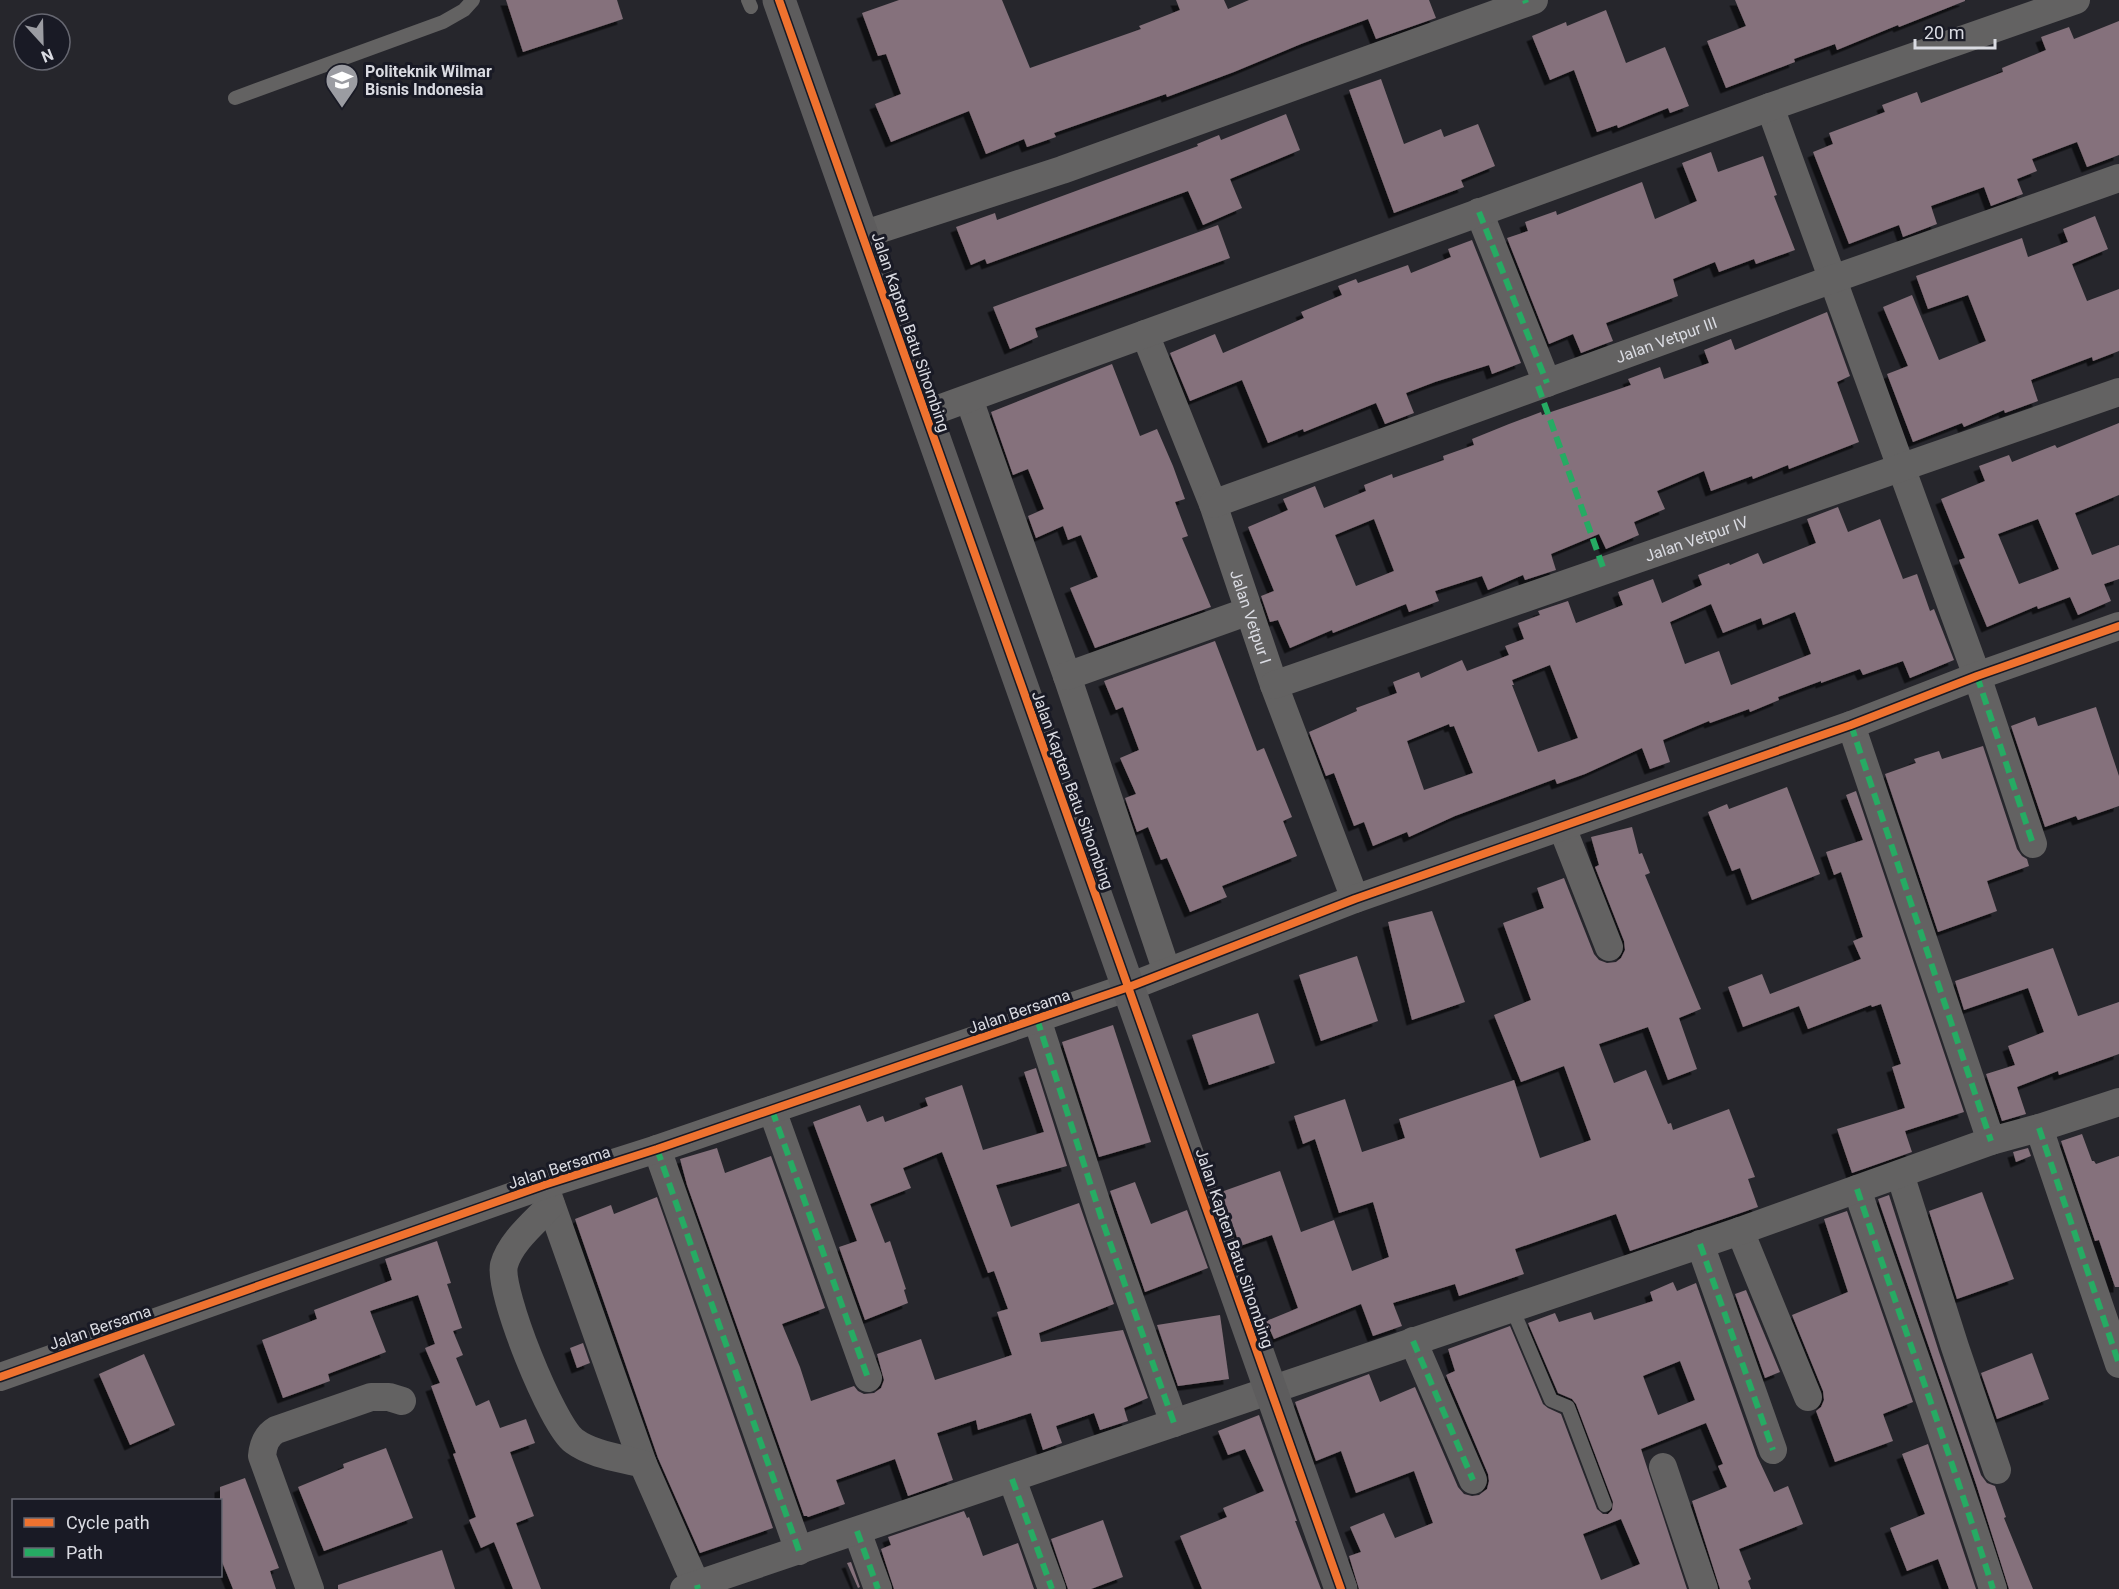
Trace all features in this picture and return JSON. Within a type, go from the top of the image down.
[{"type":"street","points":[[925,414],[1770,107],[2076,0]]},
{"type":"street","points":[[862,236],[1062,170],[1528,1]]},
{"type":"street","name":"Jalan Kapten Batu Sihombing","points":[[768,2],[862,236],[1341,1589]]},
{"type":"street","points":[[1770,107],[1977,676],[2033,844]]},
{"type":"street","name":"Jalan Vetpur III","points":[[1213,504],[2119,178]]},
{"type":"street","points":[[1479,212],[1547,383]]},
{"type":"street","name":"Jalan Vetpur I","points":[[1145,334],[1213,504],[1274,685],[1355,899]]},
{"type":"street","name":"Jalan Vetpur IV","points":[[1274,685],[2119,392]]},
{"type":"street","points":[[969,399],[1067,676],[1167,972]]},
{"type":"street","points":[[1067,676],[1249,611]]},
{"type":"street","name":"Jalan Bersama","points":[[0,1377],[548,1195],[657,1149],[1129,987],[1355,899],[1851,725],[1977,676],[2119,626]]},
{"type":"street","points":[[1851,725],[1991,1142]]},
{"type":"street","points":[[1562,827],[1609,947]]},
{"type":"street","points":[[1037,1019],[1102,1221],[1174,1422]]},
{"type":"street","points":[[548,1195],[643,1464],[693,1588],[1174,1422],[1740,1231],[1991,1142],[2119,1102]]},
{"type":"street","points":[[772,1110],[868,1378]]},
{"type":"street","points":[[2039,1128],[2119,1364]]},
{"type":"street","points":[[657,1149],[799,1551]]},
{"type":"street","points":[[1900,1174],[1958,1358],[1997,1470]]},
{"type":"street","points":[[1857,1189],[1994,1589]]},
{"type":"street","points":[[548,1195],[509,1251],[503,1268],[505,1285],[532,1366],[560,1423],[573,1441],[593,1450],[643,1464]]},
{"type":"street","points":[[1740,1231],[1808,1397]]},
{"type":"street","points":[[1700,1244],[1773,1450]]},
{"type":"street","points":[[1413,1341],[1473,1479]]},
{"type":"street","points":[[310,1589],[262,1456],[264,1444],[270,1434],[276,1430],[371,1396],[389,1396],[402,1401]]},
{"type":"street","points":[[1663,1467],[1704,1589]]},
{"type":"street","points":[[1012,1479],[1052,1589]]},
{"type":"street","points":[[857,1531],[878,1589]]},
{"type":"lane","points":[[235,98],[443,22],[464,10],[473,0]]},
{"type":"lane","points":[[1512,1308],[1551,1400],[1568,1407],[1605,1505]]},
{"type":"building","points":[[506,0],[617,0],[623,19],[523,52]]},
{"type":"building","points":[[899,0],[1002,0],[1030,68],[1141,29],[1139,26],[1180,10],[1176,0],[1224,0],[1228,9],[1249,0],[1429,0],[1436,18],[1376,39],[1368,19],[1167,97],[1166,94],[1054,133],[1056,137],[1027,147],[1024,139],[986,154],[969,111],[891,142],[875,104],[901,94],[886,54],[878,56],[862,13]]},
{"type":"building","points":[[1735,0],[1965,1],[1837,50],[1835,44],[1726,88],[1707,41],[1746,26]]},
{"type":"building","points":[[1606,10],[1626,63],[1665,47],[1689,106],[1670,113],[1668,108],[1618,128],[1617,125],[1597,132],[1574,70],[1550,80],[1532,36],[1566,22],[1567,26]]},
{"type":"building","points":[[2119,21],[2119,155],[2087,167],[2077,142],[2032,159],[2037,171],[2017,179],[2023,194],[1991,206],[1984,187],[1931,206],[1937,224],[1903,237],[1899,225],[1849,244],[1813,152],[1833,144],[1829,133],[1885,112],[1882,105],[1917,92],[1921,103],[2003,72],[2002,68],[2046,50],[2041,37],[2069,27],[2074,39]]},
{"type":"building","points":[[1381,79],[1404,144],[1441,129],[1444,137],[1478,124],[1495,166],[1461,180],[1464,187],[1394,213],[1349,90]]},
{"type":"building","points":[[1286,114],[1300,150],[1230,179],[1242,208],[1203,225],[1188,191],[987,264],[985,259],[971,265],[956,227],[995,213],[997,220],[1198,146],[1197,144],[1219,135],[1221,140]]},
{"type":"building","points":[[1711,152],[1718,172],[1763,156],[1777,195],[1774,196],[1795,250],[1756,264],[1754,259],[1719,272],[1715,262],[1673,279],[1678,296],[1606,323],[1613,341],[1581,353],[1573,334],[1549,344],[1507,238],[1528,231],[1525,222],[1556,211],[1557,215],[1642,182],[1655,219],[1697,201],[1682,163]]},
{"type":"building","points":[[2095,216],[2108,249],[2072,264],[2087,301],[2119,289],[2119,351],[2093,361],[2092,357],[2031,380],[2038,401],[2005,413],[2004,410],[1964,427],[1962,423],[1913,442],[1887,374],[1908,366],[1883,307],[1912,295],[1939,360],[1986,341],[1968,295],[1928,309],[1916,276],[2022,238],[2028,257],[2068,242],[2063,229]]},
{"type":"building","points":[[1218,225],[1230,258],[1035,328],[1038,337],[1010,349],[993,307]]},
{"type":"building","points":[[1472,240],[1521,363],[1492,374],[1489,365],[1406,393],[1414,413],[1385,424],[1376,403],[1304,432],[1303,429],[1268,443],[1242,380],[1190,401],[1170,353],[1215,334],[1223,353],[1304,318],[1301,312],[1342,295],[1338,286],[1356,279],[1358,283],[1408,265],[1411,273],[1451,257],[1448,249]]},
{"type":"building","points":[[1827,312],[1850,376],[1837,382],[1859,442],[1789,469],[1788,465],[1753,479],[1752,476],[1711,491],[1704,471],[1657,491],[1665,509],[1634,522],[1639,535],[1606,549],[1599,534],[1551,554],[1556,570],[1525,580],[1523,575],[1488,590],[1482,576],[1435,591],[1439,601],[1409,612],[1406,604],[1333,633],[1332,630],[1290,648],[1278,620],[1270,622],[1261,596],[1274,591],[1248,527],[1288,510],[1283,499],[1315,486],[1324,508],[1366,491],[1364,485],[1392,474],[1393,478],[1444,460],[1443,456],[1474,445],[1472,439],[1509,424],[1631,385],[1628,379],[1660,367],[1664,379],[1709,363],[1704,350],[1731,339],[1735,350]],"holes":[[[1374,519],[1394,571],[1356,586],[1335,535]]]},
{"type":"building","points":[[1112,364],[1140,436],[1157,429],[1173,466],[1185,499],[1175,502],[1188,536],[1182,538],[1211,607],[1095,648],[1070,588],[1098,577],[1081,535],[1068,540],[1063,526],[1036,538],[1028,516],[1044,509],[1028,469],[1013,475],[991,412]]},
{"type":"building","points":[[2119,423],[2119,495],[2075,513],[2092,555],[2119,545],[2119,579],[2104,584],[2111,601],[2078,615],[2070,597],[2038,609],[2037,606],[1987,627],[1959,560],[1965,558],[1941,499],[1985,481],[1979,466],[2009,455],[2012,462],[2055,445],[2057,448]],"holes":[[[2038,519],[2059,569],[2019,584],[1998,534]]]},
{"type":"building","points":[[1838,507],[1848,532],[1880,519],[1903,579],[1917,574],[1930,611],[1934,609],[1954,660],[1910,678],[1903,661],[1863,675],[1860,669],[1821,683],[1821,681],[1778,697],[1779,700],[1750,712],[1749,709],[1710,723],[1709,721],[1663,740],[1670,762],[1650,769],[1642,748],[1585,774],[1557,784],[1555,779],[1455,816],[1409,837],[1407,832],[1373,846],[1364,822],[1354,826],[1334,773],[1326,776],[1309,732],[1357,711],[1356,708],[1397,693],[1393,682],[1419,672],[1421,678],[1462,660],[1467,671],[1509,655],[1505,646],[1524,639],[1518,623],[1540,615],[1538,611],[1568,601],[1576,623],[1623,605],[1618,592],[1653,579],[1662,603],[1702,585],[1698,575],[1758,553],[1763,564],[1816,543],[1807,519]],"holes":[[[1711,604],[1723,633],[1761,618],[1763,625],[1795,612],[1811,654],[1731,685],[1719,651],[1685,664],[1670,622]],[[1550,665],[1578,738],[1538,752],[1512,680]],[[1449,724],[1450,727],[1454,726],[1473,773],[1424,790],[1407,741]]]},
{"type":"building","points":[[1215,641],[1257,751],[1264,748],[1292,817],[1283,821],[1297,856],[1222,886],[1227,897],[1190,912],[1167,858],[1161,860],[1148,827],[1137,832],[1125,798],[1136,794],[1120,758],[1139,750],[1123,707],[1116,710],[1104,681]]},
{"type":"building","points":[[2096,707],[2119,776],[2119,806],[2078,820],[2076,816],[2045,827],[2011,726],[2035,717],[2038,726]]},
{"type":"building","points":[[1983,746],[2017,849],[2027,859],[2029,866],[1987,881],[1997,911],[1938,932],[1885,774],[1916,763],[1914,759],[1939,751],[1942,759]]},
{"type":"building","points":[[1787,787],[1820,874],[1752,900],[1740,868],[1732,871],[1708,812],[1727,804],[1729,809]]},
{"type":"building","points":[[1856,791],[1964,1112],[1905,1131],[1912,1152],[1852,1173],[1837,1129],[1905,1108],[1892,1067],[1901,1064],[1881,1004],[1872,1007],[1871,1005],[1808,1029],[1799,1006],[1743,1027],[1728,987],[1762,974],[1770,994],[1861,959],[1853,941],[1863,937],[1841,872],[1834,875],[1826,852],[1863,840],[1846,795]]},
{"type":"building","points":[[1632,827],[1639,854],[1642,853],[1650,873],[1645,875],[1701,1009],[1679,1018],[1697,1069],[1668,1080],[1648,1027],[1599,1044],[1614,1083],[1646,1070],[1668,1124],[1671,1123],[1673,1130],[1729,1109],[1755,1177],[1748,1179],[1758,1207],[1630,1251],[1616,1214],[1515,1249],[1524,1274],[1459,1296],[1455,1284],[1393,1303],[1402,1326],[1373,1336],[1361,1304],[1274,1339],[1266,1321],[1298,1308],[1272,1235],[1240,1246],[1221,1192],[1280,1171],[1301,1232],[1334,1220],[1352,1271],[1389,1257],[1373,1202],[1339,1213],[1315,1139],[1303,1144],[1294,1116],[1345,1099],[1362,1152],[1405,1138],[1399,1119],[1514,1080],[1540,1158],[1591,1140],[1564,1066],[1521,1082],[1494,1015],[1531,1000],[1503,923],[1544,908],[1537,888],[1564,878],[1594,954],[1599,960],[1607,963],[1616,962],[1625,950],[1624,941],[1595,867],[1599,865],[1591,837]]},
{"type":"building","points":[[1432,911],[1465,1002],[1412,1020],[1388,922]]},
{"type":"building","points":[[2053,948],[2078,1016],[2119,1002],[2119,1054],[2059,1075],[2058,1071],[2017,1087],[2026,1114],[2002,1121],[1986,1074],[2015,1065],[2008,1046],[2044,1032],[2028,988],[1964,1010],[1955,981]]},
{"type":"building","points":[[1357,956],[1378,1021],[1321,1041],[1299,975]]},
{"type":"building","points":[[1258,1013],[1275,1063],[1209,1085],[1192,1035]]},
{"type":"building","points":[[1113,1025],[1151,1142],[1099,1157],[1062,1042]]},
{"type":"building","points":[[1036,1068],[1067,1166],[996,1185],[1011,1227],[1079,1203],[1114,1304],[1039,1333],[1041,1342],[1123,1330],[1148,1398],[1124,1408],[1128,1421],[1100,1430],[1094,1413],[1056,1426],[1062,1443],[1043,1450],[1031,1413],[978,1430],[976,1420],[937,1433],[953,1480],[908,1496],[895,1459],[836,1480],[845,1504],[808,1517],[804,1516],[687,1185],[680,1159],[717,1148],[725,1173],[771,1156],[825,1308],[782,1324],[811,1401],[854,1386],[864,1394],[874,1393],[881,1388],[884,1380],[877,1354],[921,1339],[935,1380],[1012,1355],[997,1312],[1008,1309],[994,1271],[988,1273],[942,1152],[903,1168],[911,1188],[870,1204],[885,1243],[890,1241],[906,1289],[904,1290],[908,1303],[865,1320],[839,1247],[857,1241],[813,1122],[860,1105],[867,1122],[883,1116],[885,1122],[928,1106],[925,1098],[962,1085],[983,1150],[1044,1132],[1024,1072]]},
{"type":"building","points":[[2082,1134],[2092,1161],[2096,1164],[2119,1156],[2119,1287],[2115,1287],[2099,1240],[2095,1241],[2061,1141]]},
{"type":"building","points":[[2028,1148],[2031,1156],[2016,1162],[2013,1152]]},
{"type":"building","points":[[1135,1182],[1151,1224],[1187,1210],[1208,1268],[1145,1292],[1110,1191]]},
{"type":"building","points":[[1982,1192],[2014,1279],[1957,1299],[1929,1211]]},
{"type":"building","points":[[1889,1195],[1981,1475],[1987,1483],[1995,1486],[2006,1517],[2004,1518],[2033,1589],[2009,1589],[1976,1484],[1878,1199]]},
{"type":"building","points":[[657,1197],[773,1528],[700,1553],[658,1458],[575,1219],[611,1205],[614,1214]]},
{"type":"building","points":[[1847,1211],[1913,1402],[1883,1414],[1893,1441],[1835,1462],[1816,1411],[1824,1400],[1823,1391],[1792,1315],[1848,1292],[1824,1219]]},
{"type":"building","points":[[437,1241],[451,1283],[447,1284],[462,1328],[453,1331],[463,1355],[456,1358],[476,1406],[489,1400],[500,1428],[526,1419],[535,1443],[510,1452],[534,1516],[516,1523],[541,1589],[513,1589],[494,1542],[481,1548],[469,1520],[476,1517],[453,1454],[456,1453],[431,1386],[440,1383],[425,1348],[435,1344],[418,1295],[370,1311],[386,1352],[328,1374],[330,1381],[283,1398],[262,1340],[317,1319],[314,1310],[392,1280],[385,1259]]},
{"type":"building","points":[[1673,1282],[1677,1291],[1696,1283],[1757,1456],[1774,1492],[1788,1486],[1803,1524],[1739,1549],[1751,1579],[1748,1581],[1751,1589],[1720,1589],[1692,1501],[1727,1487],[1718,1466],[1723,1464],[1706,1423],[1641,1449],[1687,1589],[1359,1589],[1349,1556],[1361,1552],[1350,1527],[1384,1513],[1395,1538],[1433,1523],[1414,1471],[1356,1493],[1341,1451],[1316,1461],[1295,1402],[1369,1374],[1380,1402],[1415,1387],[1458,1487],[1464,1494],[1479,1495],[1487,1489],[1488,1474],[1446,1375],[1455,1371],[1448,1349],[1510,1326],[1543,1404],[1561,1414],[1597,1509],[1603,1514],[1608,1514],[1612,1510],[1613,1502],[1576,1404],[1572,1399],[1558,1393],[1528,1323],[1555,1313],[1559,1322],[1591,1312],[1594,1320],[1653,1301],[1650,1292]],"holes":[[[1680,1361],[1695,1400],[1658,1415],[1643,1376]],[[1621,1519],[1640,1564],[1601,1580],[1583,1534]]]},
{"type":"building","points":[[1746,1290],[1780,1372],[1765,1378],[1735,1294]]},
{"type":"building","points":[[1220,1315],[1229,1379],[1178,1386],[1157,1325]]},
{"type":"building","points":[[583,1343],[590,1363],[577,1368],[570,1348]]},
{"type":"building","points":[[2032,1353],[2049,1399],[1997,1419],[1981,1373]]},
{"type":"building","points":[[144,1354],[175,1425],[130,1445],[99,1374]]},
{"type":"building","points":[[1259,1415],[1321,1589],[1202,1589],[1180,1536],[1227,1517],[1223,1508],[1264,1491],[1245,1449],[1228,1455],[1218,1431]]},
{"type":"building","points":[[1928,1444],[1976,1589],[1949,1589],[1938,1559],[1907,1571],[1890,1528],[1925,1514],[1902,1454]]},
{"type":"building","points":[[386,1448],[413,1518],[324,1551],[298,1487],[344,1468],[343,1464]]},
{"type":"building","points":[[245,1478],[279,1568],[270,1571],[276,1589],[233,1589],[222,1562],[220,1487]]},
{"type":"building","points":[[964,1511],[967,1518],[969,1517],[983,1556],[1018,1543],[1034,1589],[894,1589],[881,1549],[891,1545],[888,1537]]},
{"type":"building","points":[[1103,1520],[1123,1577],[1091,1589],[1068,1589],[1051,1539]]},
{"type":"building","points":[[442,1550],[455,1589],[338,1589],[338,1585]]},
{"type":"building","points":[[851,1562],[860,1587],[858,1588],[847,1563]]},
{"type":"marked path","points":[[1479,212],[1547,383]]},
{"type":"marked path","points":[[1538,386],[1604,570]]},
{"type":"marked path","points":[[1977,676],[2033,844]]},
{"type":"marked path","points":[[1851,725],[1991,1141]]},
{"type":"marked path","points":[[1037,1019],[1102,1220],[1174,1423]]},
{"type":"marked path","points":[[772,1110],[868,1378]]},
{"type":"marked path","points":[[2039,1128],[2119,1364]]},
{"type":"marked path","points":[[657,1149],[799,1551]]},
{"type":"marked path","points":[[1857,1189],[1993,1589]]},
{"type":"marked path","points":[[1700,1244],[1773,1450]]},
{"type":"marked path","points":[[1413,1341],[1473,1480]]},
{"type":"marked path","points":[[1012,1479],[1052,1589]]},
{"type":"marked path","points":[[857,1531],[878,1589]]},
{"type":"marked path","points":[[697,1585],[698,1589]]},
{"type":"cycle path","points":[[779,0],[1341,1589]]},
{"type":"cycle path","points":[[0,1377],[544,1185],[657,1149],[1129,987],[1355,899],[1851,725],[1977,676],[2119,626]]},
{"type":"place","name":"Politeknik Wilmar Bisnis Indonesia","points":[[342,109]]}]
